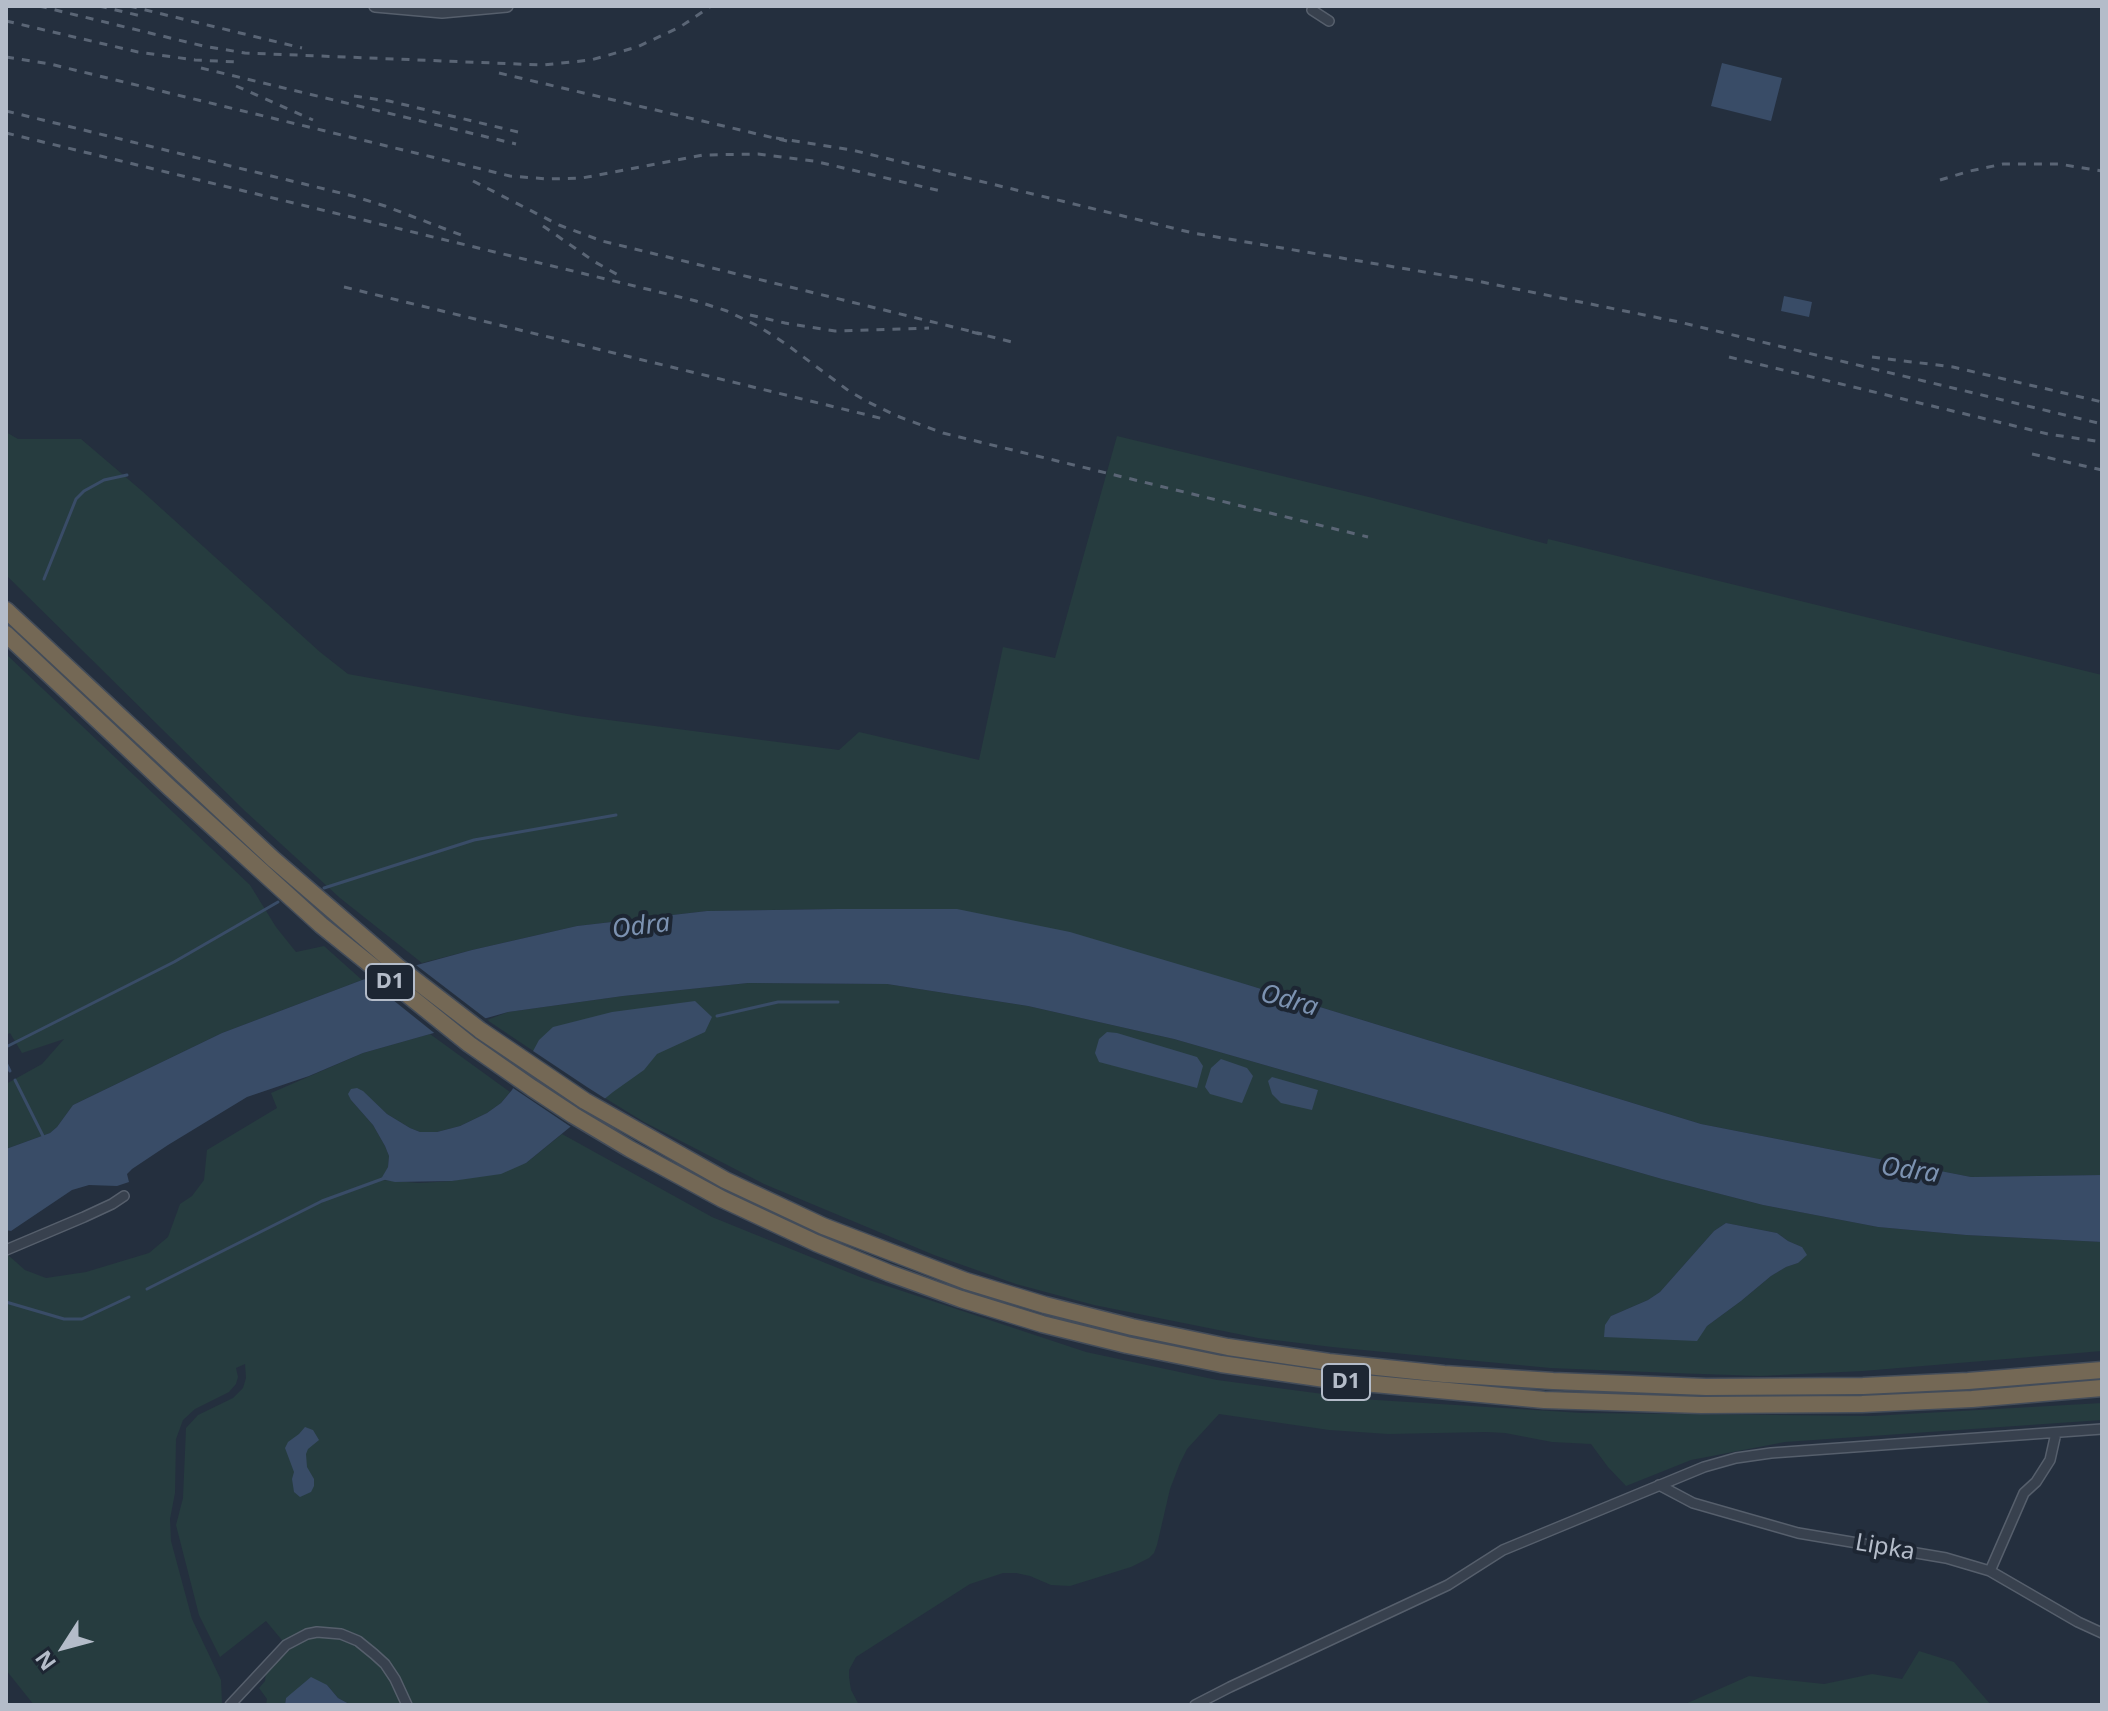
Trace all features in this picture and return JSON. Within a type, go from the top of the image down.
[{"type":"highway","name":"D1","points":[[6,610],[273,859],[397,966],[480,1030],[639,1133],[725,1180],[823,1226],[966,1281],[1132,1327],[1228,1347],[1444,1374],[1706,1387],[1878,1386],[2102,1370]]},
{"type":"highway","name":"D1","points":[[6,634],[321,925],[469,1044],[532,1088],[630,1149],[722,1199],[816,1243],[961,1299],[1042,1324],[1221,1364],[1332,1380],[1544,1400],[1701,1405],[1862,1404],[2102,1388]]},
{"type":"street","points":[[375,6],[434,12],[507,6]]},
{"type":"street","points":[[1311,7],[1329,21]]},
{"type":"street","points":[[6,1250],[84,1217],[124,1196]]},
{"type":"street","points":[[1195,1705],[1448,1585],[1503,1550],[1704,1467],[1748,1456],[2102,1429]]},
{"type":"street","points":[[1990,1571],[2024,1493],[2036,1482],[2050,1460],[2056,1433]]},
{"type":"street","name":"Lipka","points":[[1659,1485],[1693,1503],[1798,1533],[1946,1558],[1990,1571],[2102,1633]]},
{"type":"street","points":[[230,1705],[286,1645],[317,1632],[341,1634],[358,1641],[385,1664],[407,1705]]},
{"type":"green space","points":[[6,432],[18,439],[81,439],[348,674],[578,716],[839,750],[859,732],[979,760],[1003,647],[1055,658],[1117,436],[1547,544],[1548,539],[2102,675],[2102,1175],[1971,1177],[1701,1124],[1245,984],[837,909],[707,911],[577,926],[422,963],[340,898],[245,811],[6,575]]},
{"type":"green space","points":[[6,654],[250,885],[296,952],[324,946],[362,980],[222,1033],[73,1105],[50,1133],[6,1149],[6,1084],[42,1064],[64,1039],[22,1053],[10,1033],[6,1035]]},
{"type":"green space","points":[[748,983],[887,984],[1028,1006],[1174,1039],[1763,1205],[1878,1227],[2102,1242],[2102,1351],[1863,1371],[1760,1376],[1550,1368],[1258,1338],[1094,1305],[1016,1284],[934,1255],[764,1184],[644,1122],[487,1020],[508,1012]],"holes":[[[1726,1223],[1777,1233],[1802,1247],[1798,1263],[1771,1276],[1707,1326],[1699,1336],[1611,1316],[1660,1292],[1714,1231]]]},
{"type":"green space","points":[[430,1034],[510,1092],[487,1113],[460,1126],[437,1132],[420,1132],[387,1114],[362,1091],[351,1100],[373,1125],[389,1156],[382,1180],[419,1183],[452,1181],[526,1163],[562,1134],[712,1217],[860,1277],[1086,1352],[1217,1380],[1361,1399],[1582,1413],[1872,1416],[2102,1403],[2102,1420],[1785,1442],[1691,1460],[1626,1486],[1591,1444],[1552,1442],[1487,1432],[1388,1434],[1329,1430],[1219,1414],[1187,1449],[1180,1463],[1170,1489],[1157,1545],[1149,1558],[1131,1567],[1070,1586],[1051,1585],[1016,1573],[1003,1573],[970,1584],[856,1657],[849,1677],[851,1690],[859,1705],[351,1705],[338,1698],[327,1685],[286,1698],[285,1705],[266,1705],[267,1699],[259,1688],[265,1681],[266,1672],[293,1647],[286,1645],[266,1621],[220,1657],[199,1615],[176,1525],[183,1498],[186,1428],[198,1415],[233,1398],[243,1388],[245,1364],[236,1368],[236,1384],[229,1392],[195,1409],[183,1420],[176,1439],[175,1493],[170,1519],[171,1541],[192,1619],[221,1680],[221,1705],[34,1705],[6,1670],[6,1256],[25,1270],[46,1278],[86,1272],[149,1253],[168,1237],[180,1204],[192,1196],[204,1180],[207,1150],[277,1108],[271,1093],[363,1053]]},
{"type":"green space","points":[[1919,1651],[1954,1662],[1991,1705],[1683,1705],[1749,1676],[1824,1684],[1872,1674],[1902,1679]]},
{"type":"water","points":[[1722,63],[1782,78],[1771,121],[1711,106]]},
{"type":"water","points":[[1784,296],[1812,302],[1809,317],[1781,311]]},
{"type":"water","name":"Odra","points":[[957,909],[1070,932],[1701,1124],[1971,1177],[2102,1175],[2102,1242],[1878,1227],[1763,1205],[1174,1039],[1028,1006],[887,984],[748,983],[508,1012],[363,1053],[247,1097],[132,1169],[127,1174],[129,1182],[117,1186],[89,1185],[72,1190],[11,1231],[6,1230],[6,1149],[50,1133],[73,1105],[222,1033],[362,980],[577,926],[707,911]]},
{"type":"water","points":[[695,1001],[712,1017],[705,1032],[657,1054],[644,1070],[526,1163],[501,1174],[452,1181],[395,1182],[381,1179],[388,1167],[389,1156],[373,1125],[351,1100],[348,1094],[351,1089],[363,1091],[387,1114],[410,1128],[420,1132],[437,1132],[460,1126],[501,1103],[512,1090],[539,1040],[553,1027],[612,1012]]},
{"type":"water","points":[[1107,1032],[1197,1057],[1203,1066],[1197,1088],[1099,1062],[1095,1053],[1099,1039]]},
{"type":"water","points":[[1221,1059],[1247,1068],[1253,1076],[1242,1103],[1210,1094],[1205,1087],[1211,1068]]},
{"type":"water","points":[[1272,1077],[1318,1090],[1312,1110],[1281,1103],[1272,1094],[1268,1081]]},
{"type":"water","points":[[1726,1223],[1777,1233],[1802,1247],[1807,1255],[1771,1276],[1707,1326],[1697,1341],[1604,1337],[1605,1325],[1611,1316],[1660,1292],[1714,1231]]},
{"type":"water","points":[[305,1427],[313,1430],[319,1440],[306,1454],[314,1486],[311,1492],[300,1497],[294,1492],[294,1472],[285,1448]]},
{"type":"water","points":[[311,1677],[327,1685],[338,1698],[351,1705],[285,1705],[286,1698]]},
{"type":"pier","points":[[412,962],[489,1021],[438,1036],[363,976]]},
{"type":"pier","points":[[530,1049],[609,1101],[574,1129],[510,1086]]},
{"type":"waterway","points":[[44,579],[76,499],[104,480],[127,475]]},
{"type":"waterway","points":[[324,888],[474,840],[616,815]]},
{"type":"waterway","points":[[6,1047],[174,962],[278,902]]},
{"type":"waterway","points":[[717,1016],[778,1002],[838,1002]]},
{"type":"waterway","points":[[6,1063],[10,1071]]},
{"type":"waterway","points":[[15,1080],[44,1138]]},
{"type":"waterway","points":[[147,1289],[322,1201],[385,1178]]},
{"type":"waterway","points":[[6,1302],[64,1319],[82,1319],[129,1297]]},
{"type":"railway","points":[[39,6],[203,46],[245,53],[543,65],[591,60],[637,47],[680,27],[711,6]]},
{"type":"railway","points":[[99,6],[141,16]]},
{"type":"railway","points":[[129,6],[302,48]]},
{"type":"railway","points":[[6,21],[138,52],[238,62]]},
{"type":"railway","points":[[6,57],[50,64],[510,176],[582,178],[703,155],[758,154],[814,161],[945,192]]},
{"type":"railway","points":[[201,68],[516,144]]},
{"type":"railway","points":[[499,73],[787,141]]},
{"type":"railway","points":[[236,86],[313,120]]},
{"type":"railway","points":[[354,96],[389,101],[518,132]]},
{"type":"railway","points":[[6,111],[353,196],[461,235]]},
{"type":"railway","points":[[6,133],[696,301],[758,326],[868,402],[943,433],[1368,537]]},
{"type":"railway","points":[[776,138],[852,150],[1193,233],[1472,280],[1679,322],[2102,424]]},
{"type":"railway","points":[[1940,180],[2003,164],[2059,164],[2102,171]]},
{"type":"railway","points":[[473,181],[559,225],[602,241],[982,334]]},
{"type":"railway","points":[[543,226],[620,276]]},
{"type":"railway","points":[[344,287],[888,420]]},
{"type":"railway","points":[[750,315],[835,331],[929,328]]},
{"type":"railway","points":[[972,332],[1012,342]]},
{"type":"railway","points":[[1729,357],[2048,434],[2102,442]]},
{"type":"railway","points":[[1872,357],[1953,367],[2102,402]]},
{"type":"railway","points":[[2032,454],[2102,470]]}]
